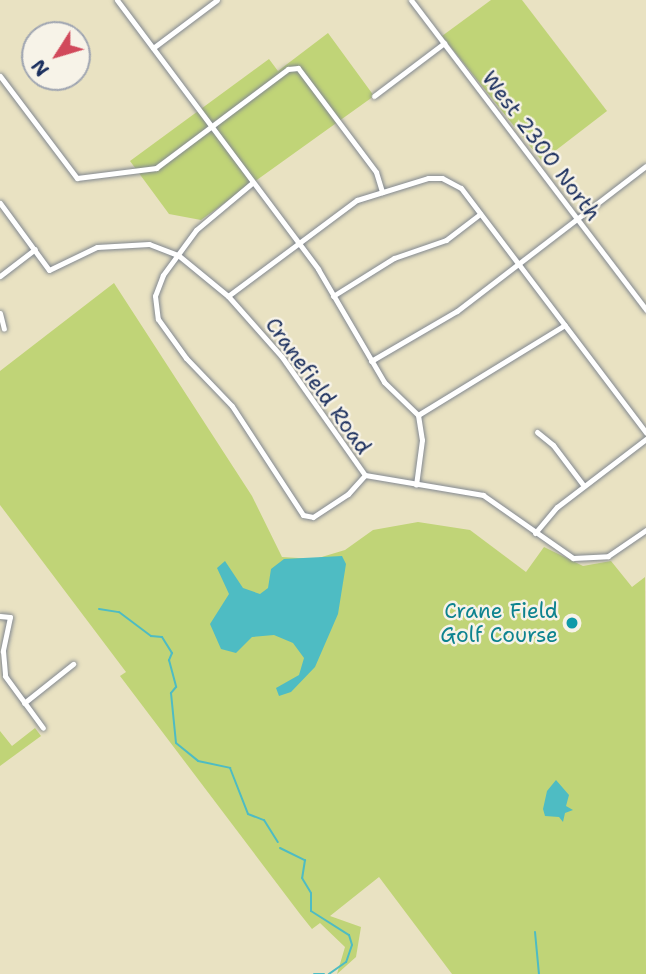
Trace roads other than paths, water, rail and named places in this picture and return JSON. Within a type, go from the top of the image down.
[{"type":"street","points":[[117,0],[296,242],[333,296],[393,394],[418,415],[422,440],[416,485]]},
{"type":"street","points":[[153,48],[217,0]]},
{"type":"street","name":"West 2300 North","points":[[411,0],[646,310]]},
{"type":"street","points":[[373,96],[444,43]]},
{"type":"street","points":[[0,76],[77,178],[156,168],[288,69],[298,68],[376,172],[382,192]]},
{"type":"street","points":[[371,361],[457,311],[646,166]]},
{"type":"street","points":[[228,296],[338,211],[382,192],[442,178],[461,188],[646,433]]},
{"type":"street","points":[[252,183],[196,230],[157,285],[158,319],[186,358],[232,406],[310,518],[348,494],[365,475]]},
{"type":"street","points":[[0,203],[35,249],[2,274]]},
{"type":"street","points":[[333,296],[394,258],[446,240],[480,214]]},
{"type":"street","name":"Cranefield Road","points":[[35,249],[49,270],[97,247],[149,244],[178,255],[228,296],[282,357],[365,475],[484,495],[565,555],[586,560],[608,556],[646,530]]},
{"type":"street","points":[[0,313],[4,329]]},
{"type":"street","points":[[418,415],[565,325]]},
{"type":"street","points":[[537,432],[553,445],[584,486]]},
{"type":"street","points":[[535,533],[557,507],[646,439]]},
{"type":"street","points":[[0,615],[10,617],[2,665],[24,703],[43,728]]},
{"type":"street","points":[[24,703],[74,664]]},
{"type":"water","points":[[342,556],[346,564],[338,614],[315,667],[291,692],[279,696],[276,688],[299,675],[304,658],[293,643],[274,635],[252,637],[236,653],[221,649],[210,624],[229,594],[217,568],[225,561],[243,588],[260,594],[268,588],[271,569],[284,559]]},
{"type":"water","points":[[556,780],[569,795],[566,806],[573,810],[565,813],[563,822],[559,817],[545,816],[543,809],[547,791]]},
{"type":"waterway","points":[[99,609],[119,612],[151,636],[162,637],[172,653],[169,660],[176,687],[171,693],[176,743],[198,761],[230,768],[248,814],[264,820],[278,842]]},
{"type":"waterway","points":[[280,848],[305,860],[302,878],[311,893],[311,911],[349,935],[352,945],[346,962],[329,974]]},
{"type":"waterway","points":[[535,932],[539,974]]},
{"type":"waterway","points":[[314,974],[324,974]]},
{"type":"place","name":"Crane Field Golf Course","points":[[572,623]]}]
